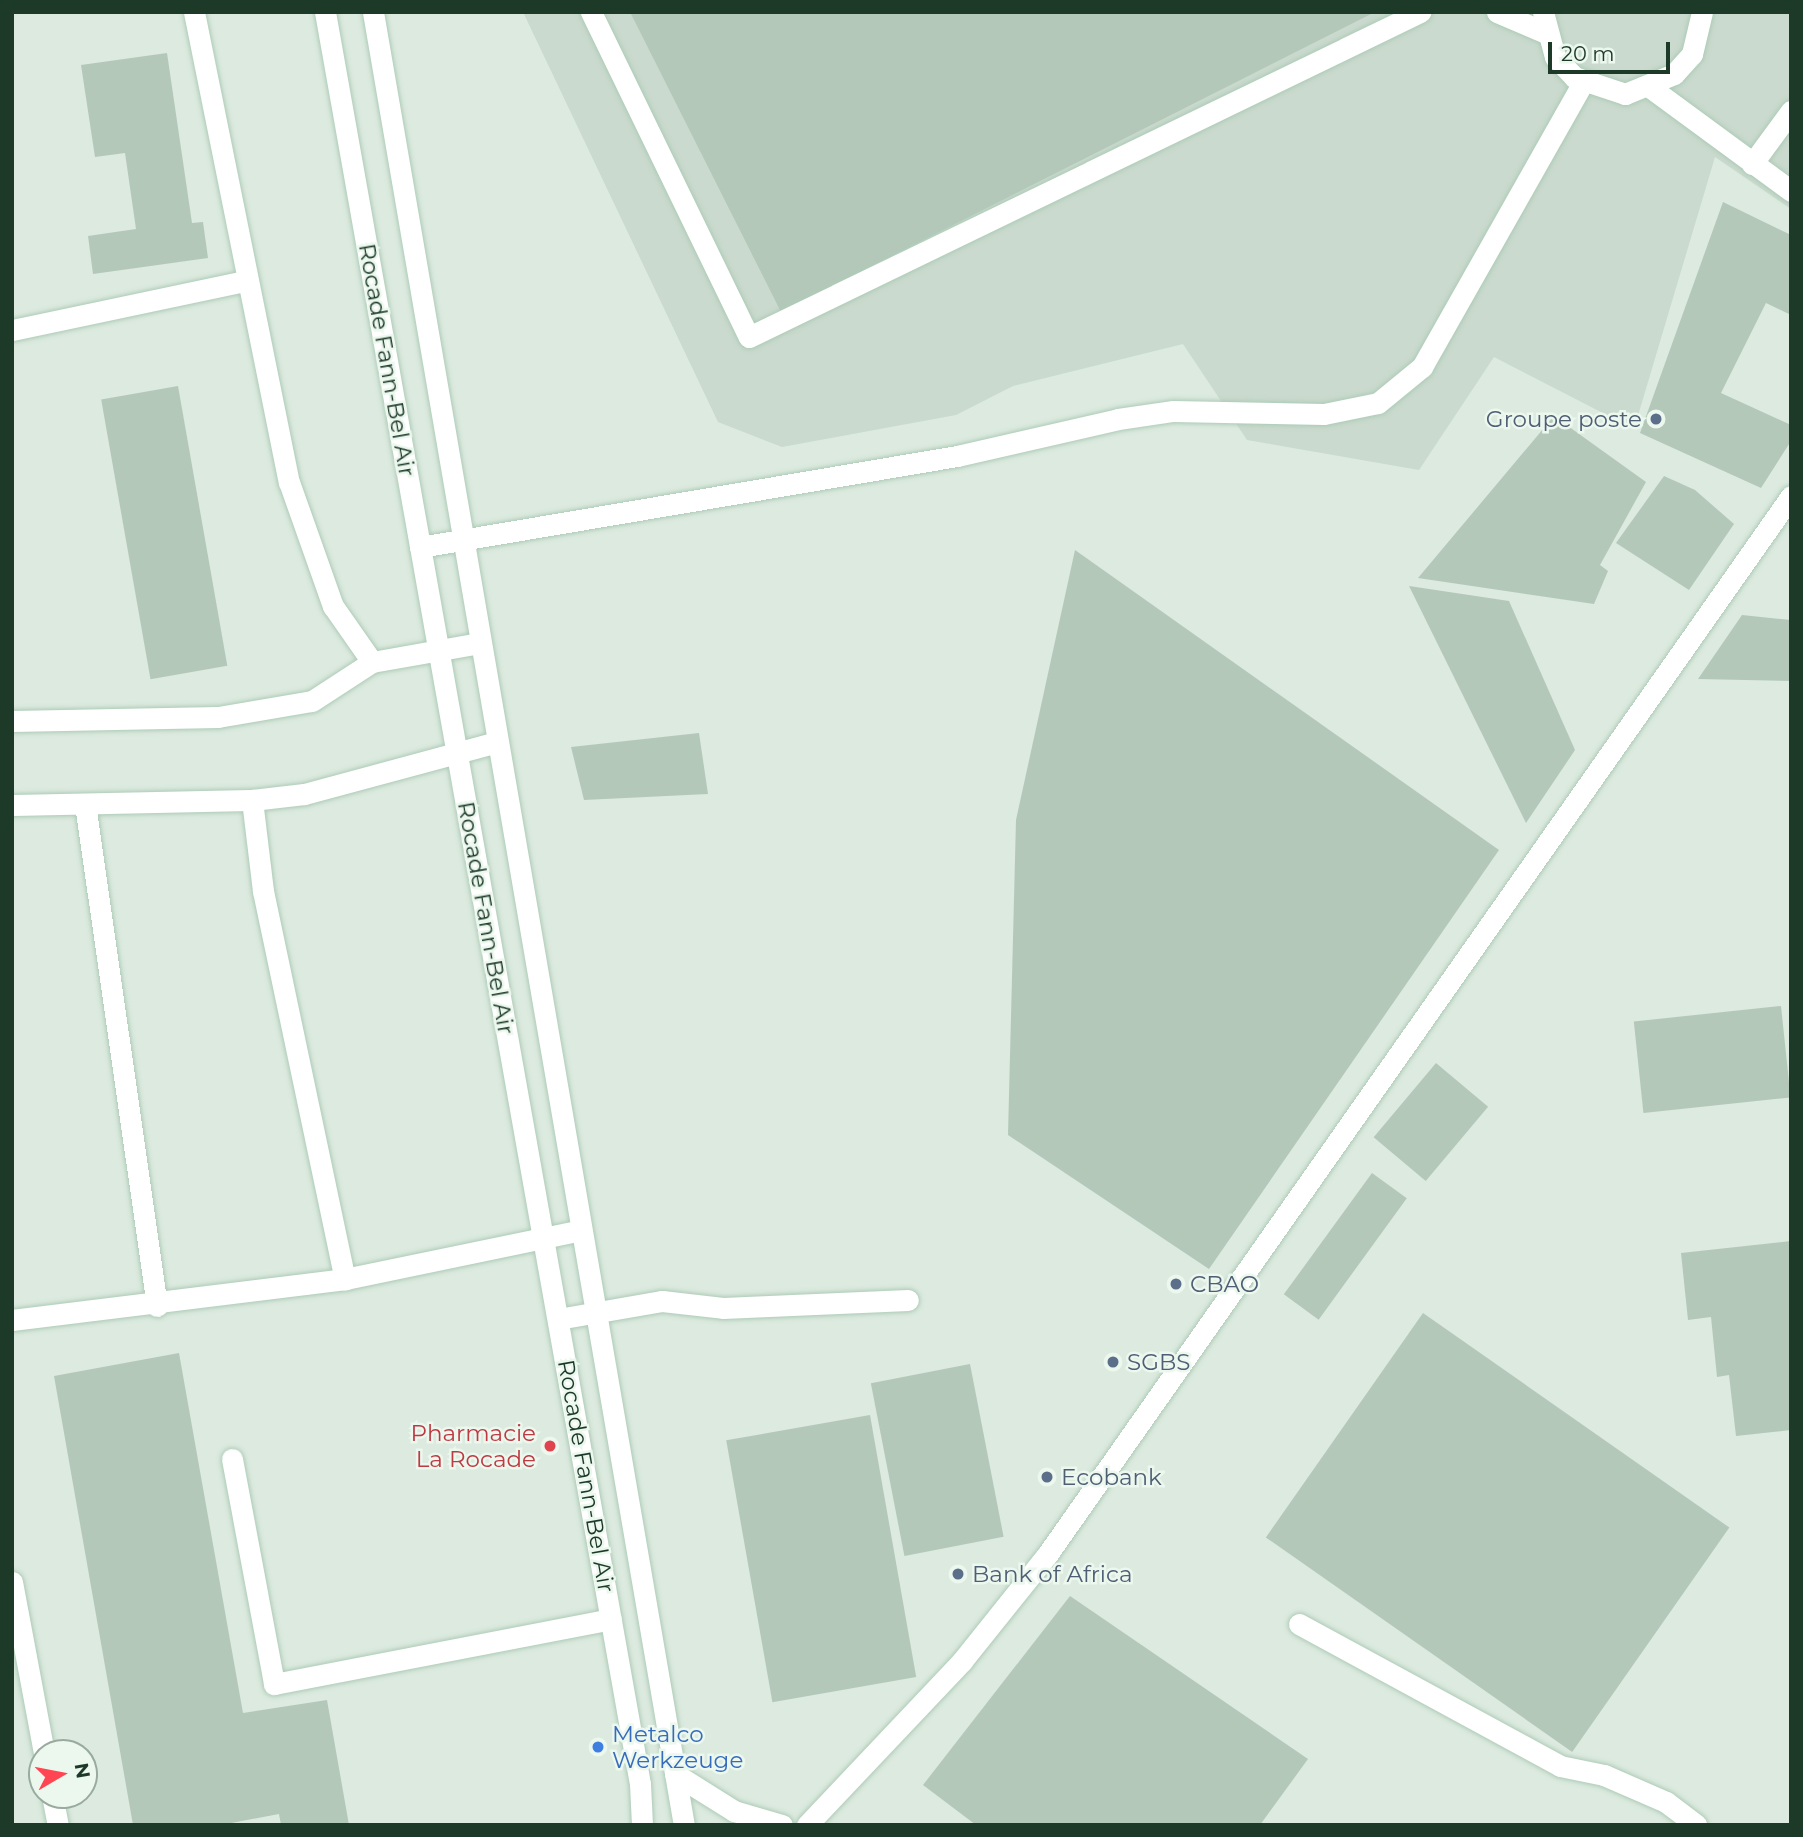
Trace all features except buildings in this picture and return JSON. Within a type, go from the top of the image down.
[{"type":"main road","points":[[194,12],[244,281],[312,554],[333,606],[372,662]]},
{"type":"main road","name":"Rocade Fann-Bel Air","points":[[325,12],[611,1619],[642,1825]]},
{"type":"main road","name":"Rocade Fann-Bel Air","points":[[373,12],[684,1825]]},
{"type":"main road","points":[[591,12],[749,338],[1420,12]]},
{"type":"main road","points":[[1497,12],[1543,22],[1555,57],[1583,82],[1625,94],[1651,88],[1692,54],[1702,12]]},
{"type":"main road","points":[[420,547],[957,456],[1118,419],[1173,411],[1324,414],[1378,403],[1422,367],[1583,82]]},
{"type":"main road","points":[[1651,88],[1791,191]]},
{"type":"main road","points":[[1752,164],[1791,111]]},
{"type":"main road","points":[[12,331],[244,281]]},
{"type":"main road","points":[[807,1825],[962,1661],[1047,1555],[1791,496]]},
{"type":"main road","points":[[12,721],[218,717],[312,701],[372,662],[480,643]]},
{"type":"main road","points":[[12,805],[252,800],[457,755],[497,742]]},
{"type":"main road","points":[[252,800],[263,891],[345,1279]]},
{"type":"main road","points":[[85,804],[157,1306]]},
{"type":"main road","points":[[12,1320],[157,1306],[345,1279],[543,1234],[581,1230]]},
{"type":"main road","points":[[558,1319],[662,1301],[723,1308],[908,1300]]},
{"type":"main road","points":[[232,1459],[274,1684],[611,1619]]},
{"type":"main road","points":[[12,1582],[41,1739]]},
{"type":"main road","points":[[1299,1625],[1560,1766],[1604,1776],[1666,1802],[1696,1825]]},
{"type":"main road","points":[[675,1774],[734,1811],[782,1825]]},
{"type":"shaded area","points":[[523,12],[1791,12],[1791,209],[1715,157],[1634,429],[1494,357],[1419,470],[1247,440],[1183,344],[1013,386],[956,415],[782,447],[718,422]]},
{"type":"place","name":"Groupe poste","points":[[1656,419]]},
{"type":"place","name":"CBAO","points":[[1176,1284]]},
{"type":"place","name":"SGBS","points":[[1113,1362]]},
{"type":"place","name":"Pharmacie La Rocade","points":[[550,1446]]},
{"type":"place","name":"Ecobank","points":[[1047,1477]]},
{"type":"place","name":"Bank of Africa","points":[[958,1574]]},
{"type":"place","name":"Metalco Werkzeuge","points":[[598,1747]]}]
